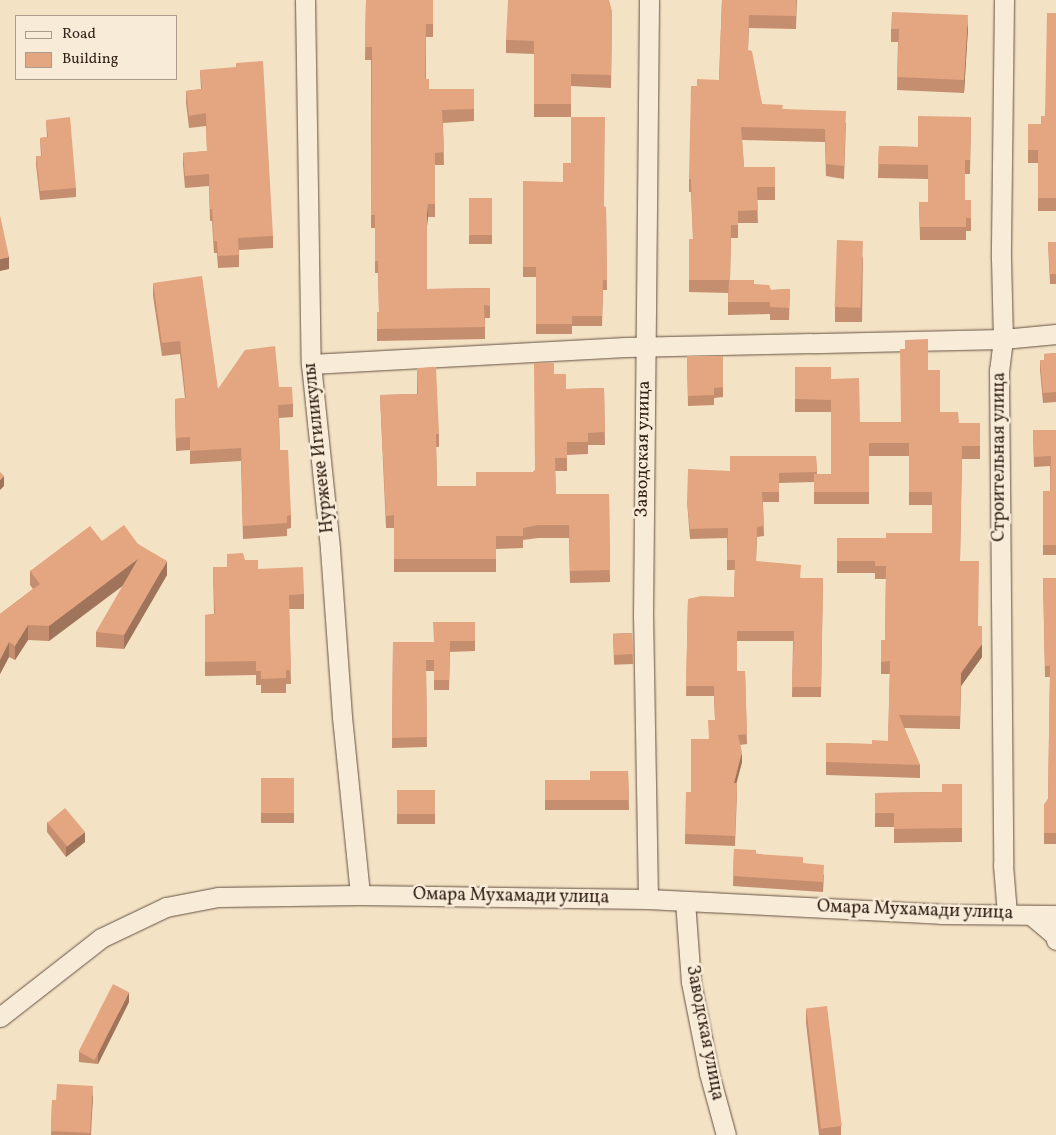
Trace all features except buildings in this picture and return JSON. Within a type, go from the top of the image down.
[{"type":"street","name":"Нуржеке Игиликулы","points":[[305,0],[311,364],[330,549],[342,717],[360,895]]},
{"type":"street","name":"Заводская улица","points":[[648,899],[643,616],[649,0]]},
{"type":"street","name":"Строительная улица","points":[[1004,0],[1001,248],[1003,339],[999,380],[1003,865],[1007,914]]},
{"type":"street","points":[[311,364],[626,347],[1003,339],[1056,334]]},
{"type":"street","name":"Омара Мухамади улица","points":[[0,1017],[101,938],[166,907],[218,896],[360,895],[648,899],[941,914],[1056,915]]},
{"type":"street","name":"Заводская улица","points":[[685,901],[691,982],[709,1073],[726,1135]]},
{"type":"street","points":[[1032,916],[1055,935],[1056,940]]}]
